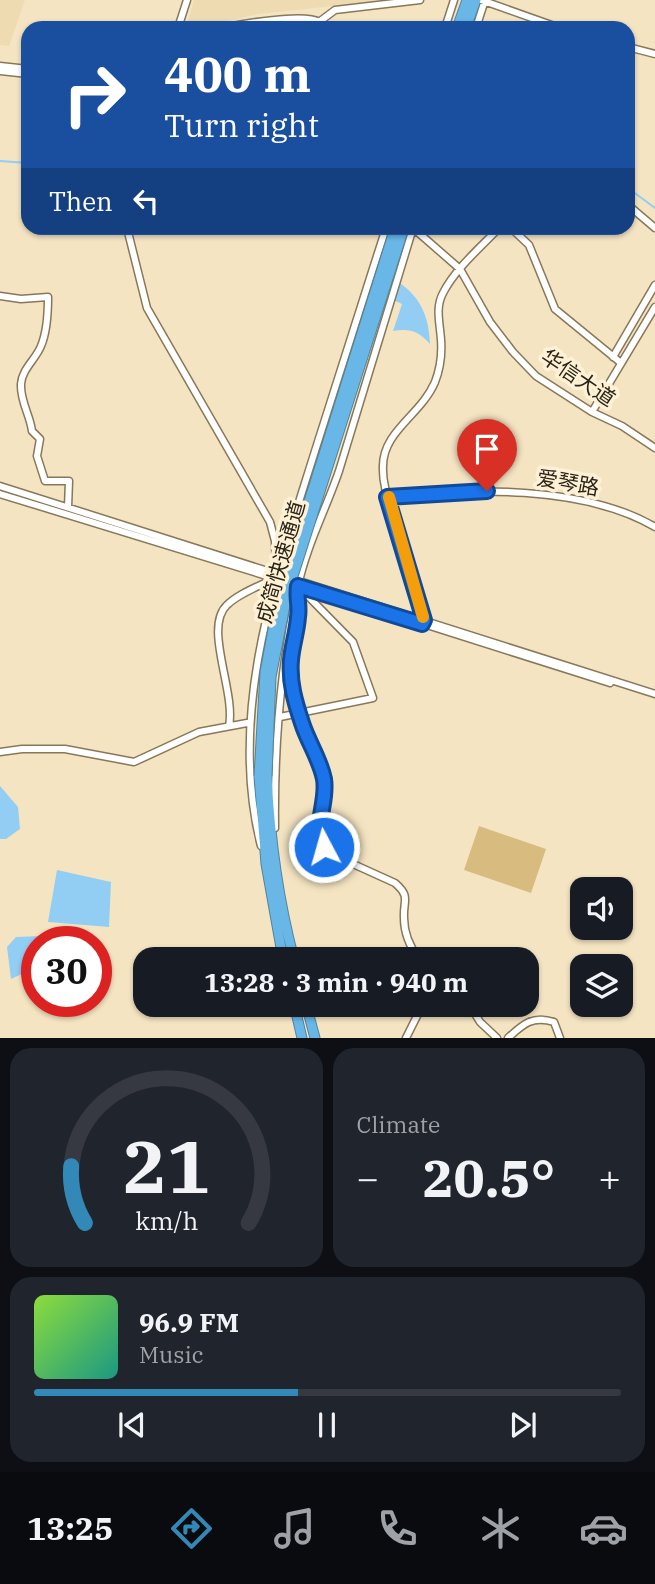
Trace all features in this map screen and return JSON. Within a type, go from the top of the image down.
[{"type":"highway","points":[[460,21],[467,0]]},
{"type":"highway","points":[[470,21],[481,0]]},
{"type":"highway","name":"成简快速通道","points":[[291,947],[266,864],[263,776],[265,672],[279,597],[393,235]]},
{"type":"highway","name":"成简快速通道","points":[[282,947],[275,893],[276,876],[263,776],[271,677],[287,595],[402,235]]},
{"type":"highway","points":[[297,1017],[302,1038]]},
{"type":"highway","points":[[309,1017],[315,1038]]},
{"type":"street","points":[[180,21],[187,0]]},
{"type":"street","points":[[320,21],[335,10],[420,0]]},
{"type":"street","points":[[447,21],[454,0]]},
{"type":"street","points":[[477,21],[481,0],[533,21]]},
{"type":"street","points":[[283,21],[318,21]]},
{"type":"street","points":[[635,49],[655,54]]},
{"type":"street","points":[[0,68],[21,71]]},
{"type":"street","points":[[635,211],[655,228]]},
{"type":"street","points":[[129,235],[147,308],[271,522],[275,541],[276,576]]},
{"type":"street","points":[[266,864],[256,825],[251,781],[251,729],[256,673],[276,576],[384,235]]},
{"type":"street","points":[[276,876],[274,757],[277,709],[295,599],[338,474],[411,235]]},
{"type":"street","name":"华信大道","points":[[421,235],[460,270],[490,322],[536,376],[655,448]]},
{"type":"street","points":[[423,622],[387,497],[383,474],[384,454],[394,434],[416,412],[435,381],[440,361],[438,312],[441,297],[460,270],[492,235]]},
{"type":"street","points":[[518,235],[529,245],[555,309],[621,363]]},
{"type":"street","points":[[613,357],[655,285]]},
{"type":"street","points":[[0,296],[20,299],[48,297],[45,335],[41,348],[28,365],[21,382],[22,401],[29,415],[32,431],[40,439],[37,456],[45,481],[69,481],[68,507]]},
{"type":"street","points":[[592,412],[655,307]]},
{"type":"street","points":[[0,486],[276,576]]},
{"type":"street","name":"爱琴路","points":[[387,497],[487,491],[521,493],[603,507],[655,527]]},
{"type":"street","points":[[0,494],[299,583],[655,696]]},
{"type":"street","points":[[229,726],[230,701],[218,634],[218,618],[229,602],[276,576]]},
{"type":"street","points":[[281,717],[372,700],[373,693],[349,637],[299,583]]},
{"type":"street","points":[[295,599],[299,613],[291,674],[299,713],[324,782],[319,837],[331,854],[396,883],[403,890],[407,898],[403,915],[411,947]]},
{"type":"street","points":[[0,752],[65,749],[134,762],[199,732],[247,723]]},
{"type":"street","points":[[406,1038],[416,1017]]},
{"type":"street","points":[[477,1017],[497,1038]]},
{"type":"street","points":[[508,1038],[522,1023],[545,1019],[554,1022],[560,1038]]},
{"type":"shaded area","points":[[0,0],[25,0],[9,46],[0,45]]},
{"type":"shaded area","points":[[194,0],[389,0],[258,14],[228,21],[188,21]]},
{"type":"shaded area","points":[[479,826],[546,849],[531,893],[464,870]]},
{"type":"water","points":[[398,282],[413,294],[426,316],[430,344],[413,332],[393,331],[402,304],[393,300]]},
{"type":"water","points":[[0,786],[18,807],[20,829],[6,839],[0,839]]},
{"type":"water","points":[[57,870],[111,882],[109,926],[48,922]]},
{"type":"water","points":[[16,937],[21,937],[21,974],[11,979],[7,947]]},
{"type":"waterway","points":[[0,161],[21,162]]},
{"type":"waterway","points":[[635,193],[655,208]]},
{"type":"slow traffic","points":[[389,497],[423,617]]},
{"type":"route","points":[[324,847],[319,837],[324,782],[321,768],[307,740],[292,685],[291,658],[299,613],[295,599],[298,586],[422,624],[424,620],[387,497],[487,491]]}]
